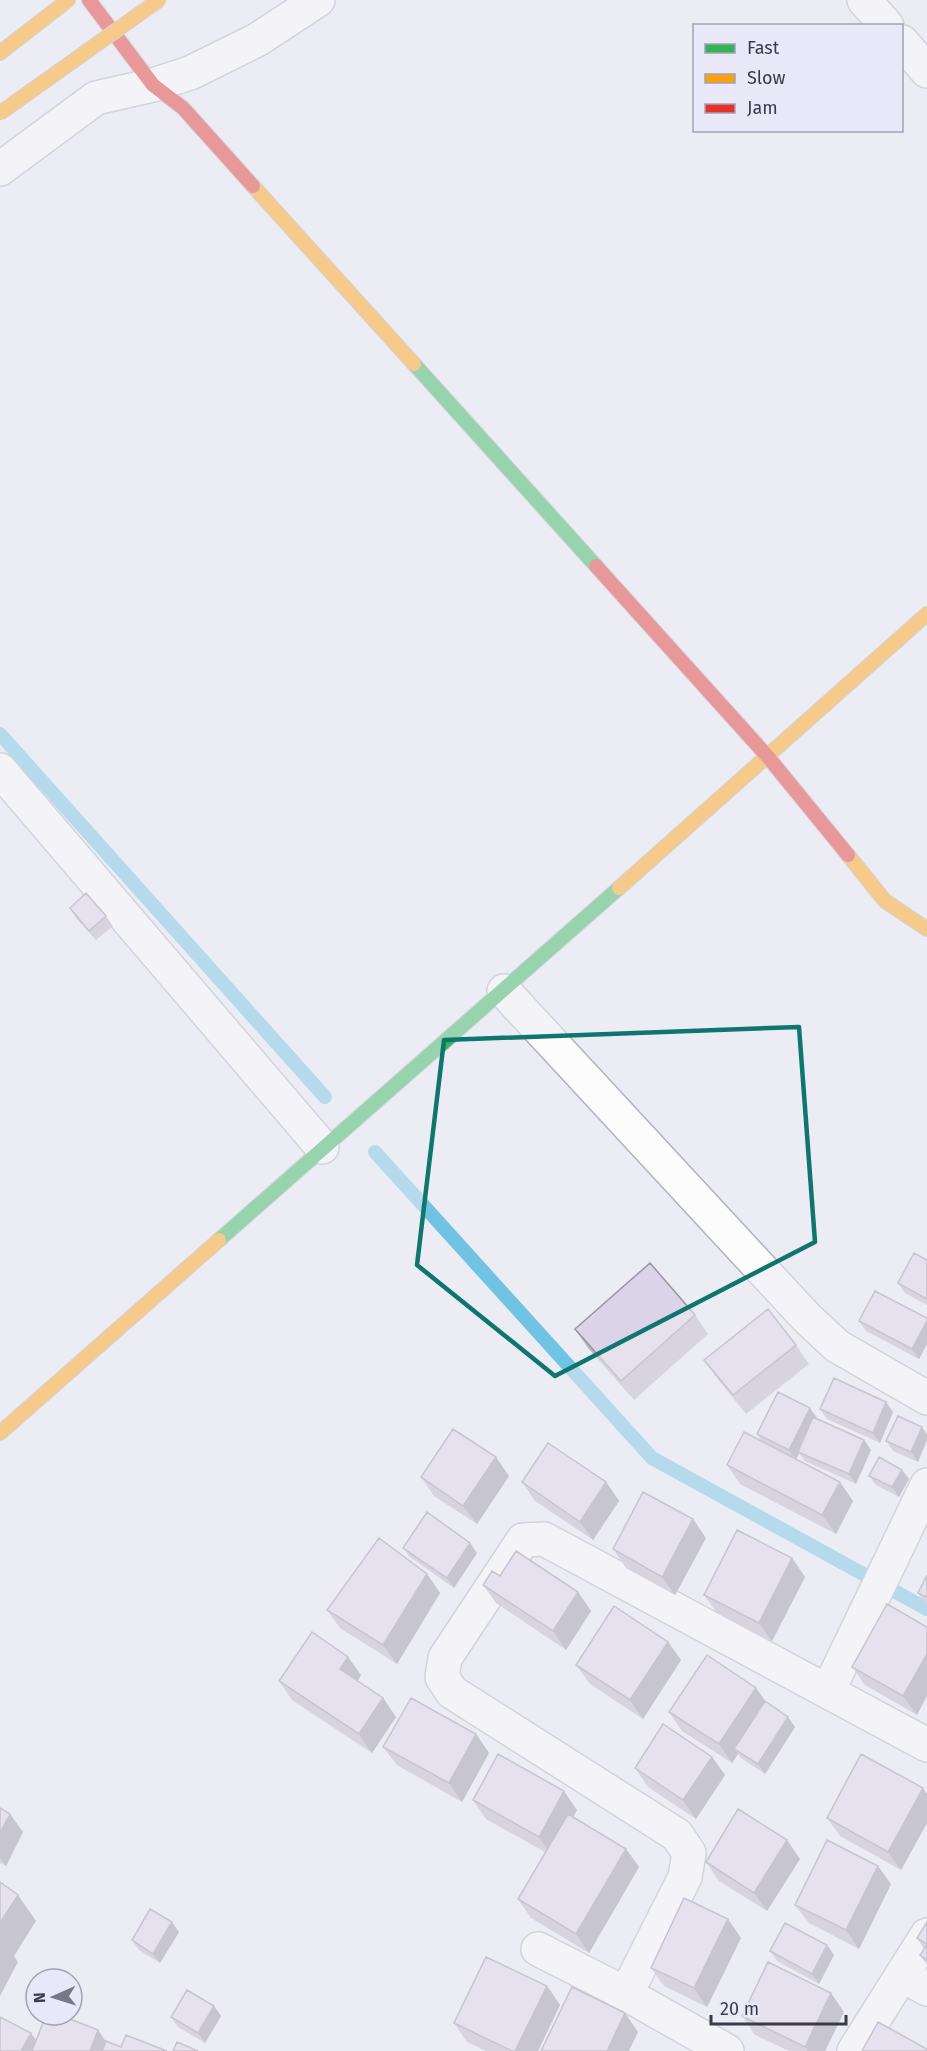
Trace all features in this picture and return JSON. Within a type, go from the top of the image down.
[{"type":"main road","points":[[0,53],[68,0]]},
{"type":"main road","points":[[89,0],[153,86],[183,108],[768,757],[885,902],[927,928]]},
{"type":"main road","points":[[0,113],[159,0]]},
{"type":"main road","points":[[0,1433],[322,1148],[504,991],[927,614]]},
{"type":"street","points":[[0,169],[96,98],[153,86],[190,73],[257,40],[318,0]]},
{"type":"street","points":[[864,0],[885,24]]},
{"type":"street","points":[[903,43],[927,70]]},
{"type":"street","points":[[0,770],[322,1148]]},
{"type":"street","points":[[504,991],[806,1317],[837,1346],[927,1398]]},
{"type":"street","points":[[828,1691],[927,1485]]},
{"type":"street","points":[[626,1995],[685,1877],[689,1853],[677,1834],[452,1692],[442,1677],[445,1658],[523,1540],[544,1539],[927,1745]]},
{"type":"street","points":[[855,2051],[914,1982],[927,1935]]},
{"type":"street","points":[[538,1948],[727,2051]]},
{"type":"highlighted area","points":[[799,1027],[815,1242],[555,1376],[417,1265],[444,1040]]},
{"type":"building","points":[[86,893],[106,916],[89,931],[70,908]]},
{"type":"building","points":[[914,1253],[927,1260],[927,1299],[898,1283]]},
{"type":"building","points":[[650,1263],[695,1315],[621,1381],[575,1329]]},
{"type":"building","points":[[875,1291],[927,1318],[912,1349],[859,1321]]},
{"type":"building","points":[[768,1309],[796,1345],[733,1395],[704,1360]]},
{"type":"building","points":[[834,1378],[886,1402],[873,1433],[820,1409]]},
{"type":"building","points":[[778,1392],[810,1408],[789,1450],[757,1434]]},
{"type":"building","points":[[898,1416],[922,1427],[911,1452],[886,1441]]},
{"type":"building","points":[[813,1417],[864,1440],[849,1474],[798,1452]]},
{"type":"building","points":[[453,1429],[496,1457],[463,1506],[421,1477]]},
{"type":"building","points":[[744,1432],[840,1482],[822,1515],[727,1465]]},
{"type":"building","points":[[548,1443],[606,1482],[580,1522],[522,1482]]},
{"type":"building","points":[[879,1457],[902,1470],[892,1487],[869,1476]]},
{"type":"building","points":[[643,1492],[693,1519],[662,1577],[613,1549]]},
{"type":"building","points":[[427,1512],[470,1543],[447,1578],[403,1548]]},
{"type":"building","points":[[737,1530],[792,1558],[759,1623],[704,1595]]},
{"type":"building","points":[[379,1538],[427,1574],[383,1645],[327,1610]]},
{"type":"building","points":[[516,1551],[578,1592],[553,1631],[483,1585],[492,1571],[500,1576]]},
{"type":"building","points":[[927,1575],[927,1597],[918,1593]]},
{"type":"building","points":[[887,1604],[927,1627],[927,1654],[903,1696],[852,1667]]},
{"type":"building","points":[[614,1606],[668,1642],[630,1700],[576,1665]]},
{"type":"building","points":[[312,1632],[348,1657],[340,1669],[383,1698],[359,1734],[279,1681]]},
{"type":"building","points":[[707,1655],[756,1688],[719,1744],[669,1712]]},
{"type":"building","points":[[411,1698],[476,1734],[449,1783],[383,1747]]},
{"type":"building","points":[[765,1701],[788,1717],[758,1764],[734,1749]]},
{"type":"building","points":[[663,1724],[712,1757],[683,1800],[635,1768]]},
{"type":"building","points":[[498,1754],[564,1791],[539,1837],[473,1800]]},
{"type":"building","points":[[861,1754],[923,1788],[888,1852],[827,1818]]},
{"type":"building","points":[[0,1808],[10,1814],[0,1833]]},
{"type":"building","points":[[738,1809],[787,1840],[754,1893],[706,1862]]},
{"type":"building","points":[[568,1814],[626,1849],[576,1934],[518,1899]]},
{"type":"building","points":[[827,1840],[878,1866],[846,1930],[795,1905]]},
{"type":"building","points":[[0,1882],[18,1895],[0,1923]]},
{"type":"building","points":[[684,1898],[728,1919],[694,1988],[651,1968]]},
{"type":"building","points":[[150,1909],[172,1922],[153,1954],[132,1940]]},
{"type":"building","points":[[927,1922],[927,1944],[917,1938]]},
{"type":"building","points":[[785,1923],[827,1945],[812,1974],[770,1951]]},
{"type":"building","points":[[927,1945],[927,1960],[920,1955]]},
{"type":"building","points":[[486,1957],[547,1986],[515,2051],[454,2023]]},
{"type":"building","points":[[768,1962],[831,1993],[805,2047],[742,2016]]},
{"type":"building","points":[[572,1987],[625,2013],[607,2051],[541,2051]]},
{"type":"building","points":[[187,1990],[214,2006],[198,2033],[171,2017]]},
{"type":"building","points":[[0,2017],[31,2033],[21,2051],[0,2051]]},
{"type":"building","points":[[878,2022],[927,2049],[926,2051],[862,2051]]},
{"type":"building","points":[[84,2024],[98,2030],[90,2051],[32,2051],[41,2027],[84,2027]]},
{"type":"building","points":[[126,2035],[167,2051],[102,2051],[106,2041],[121,2047]]},
{"type":"building","points":[[177,2042],[198,2051],[173,2051]]},
{"type":"waterway","points":[[0,734],[325,1097]]},
{"type":"waterway","points":[[375,1152],[652,1458],[927,1609]]},
{"type":"traffic: fast","points":[[414,364],[596,566]]},
{"type":"traffic: fast","points":[[219,1240],[619,888]]},
{"type":"traffic: slow","points":[[0,53],[68,0]]},
{"type":"traffic: slow","points":[[0,113],[159,0]]},
{"type":"traffic: slow","points":[[253,186],[414,364]]},
{"type":"traffic: slow","points":[[619,888],[927,614]]},
{"type":"traffic: slow","points":[[848,855],[885,901],[927,929]]},
{"type":"traffic: slow","points":[[0,1433],[219,1240]]},
{"type":"traffic: jam","points":[[89,0],[153,85],[183,108],[253,186]]},
{"type":"traffic: jam","points":[[596,566],[768,757],[848,855]]}]
